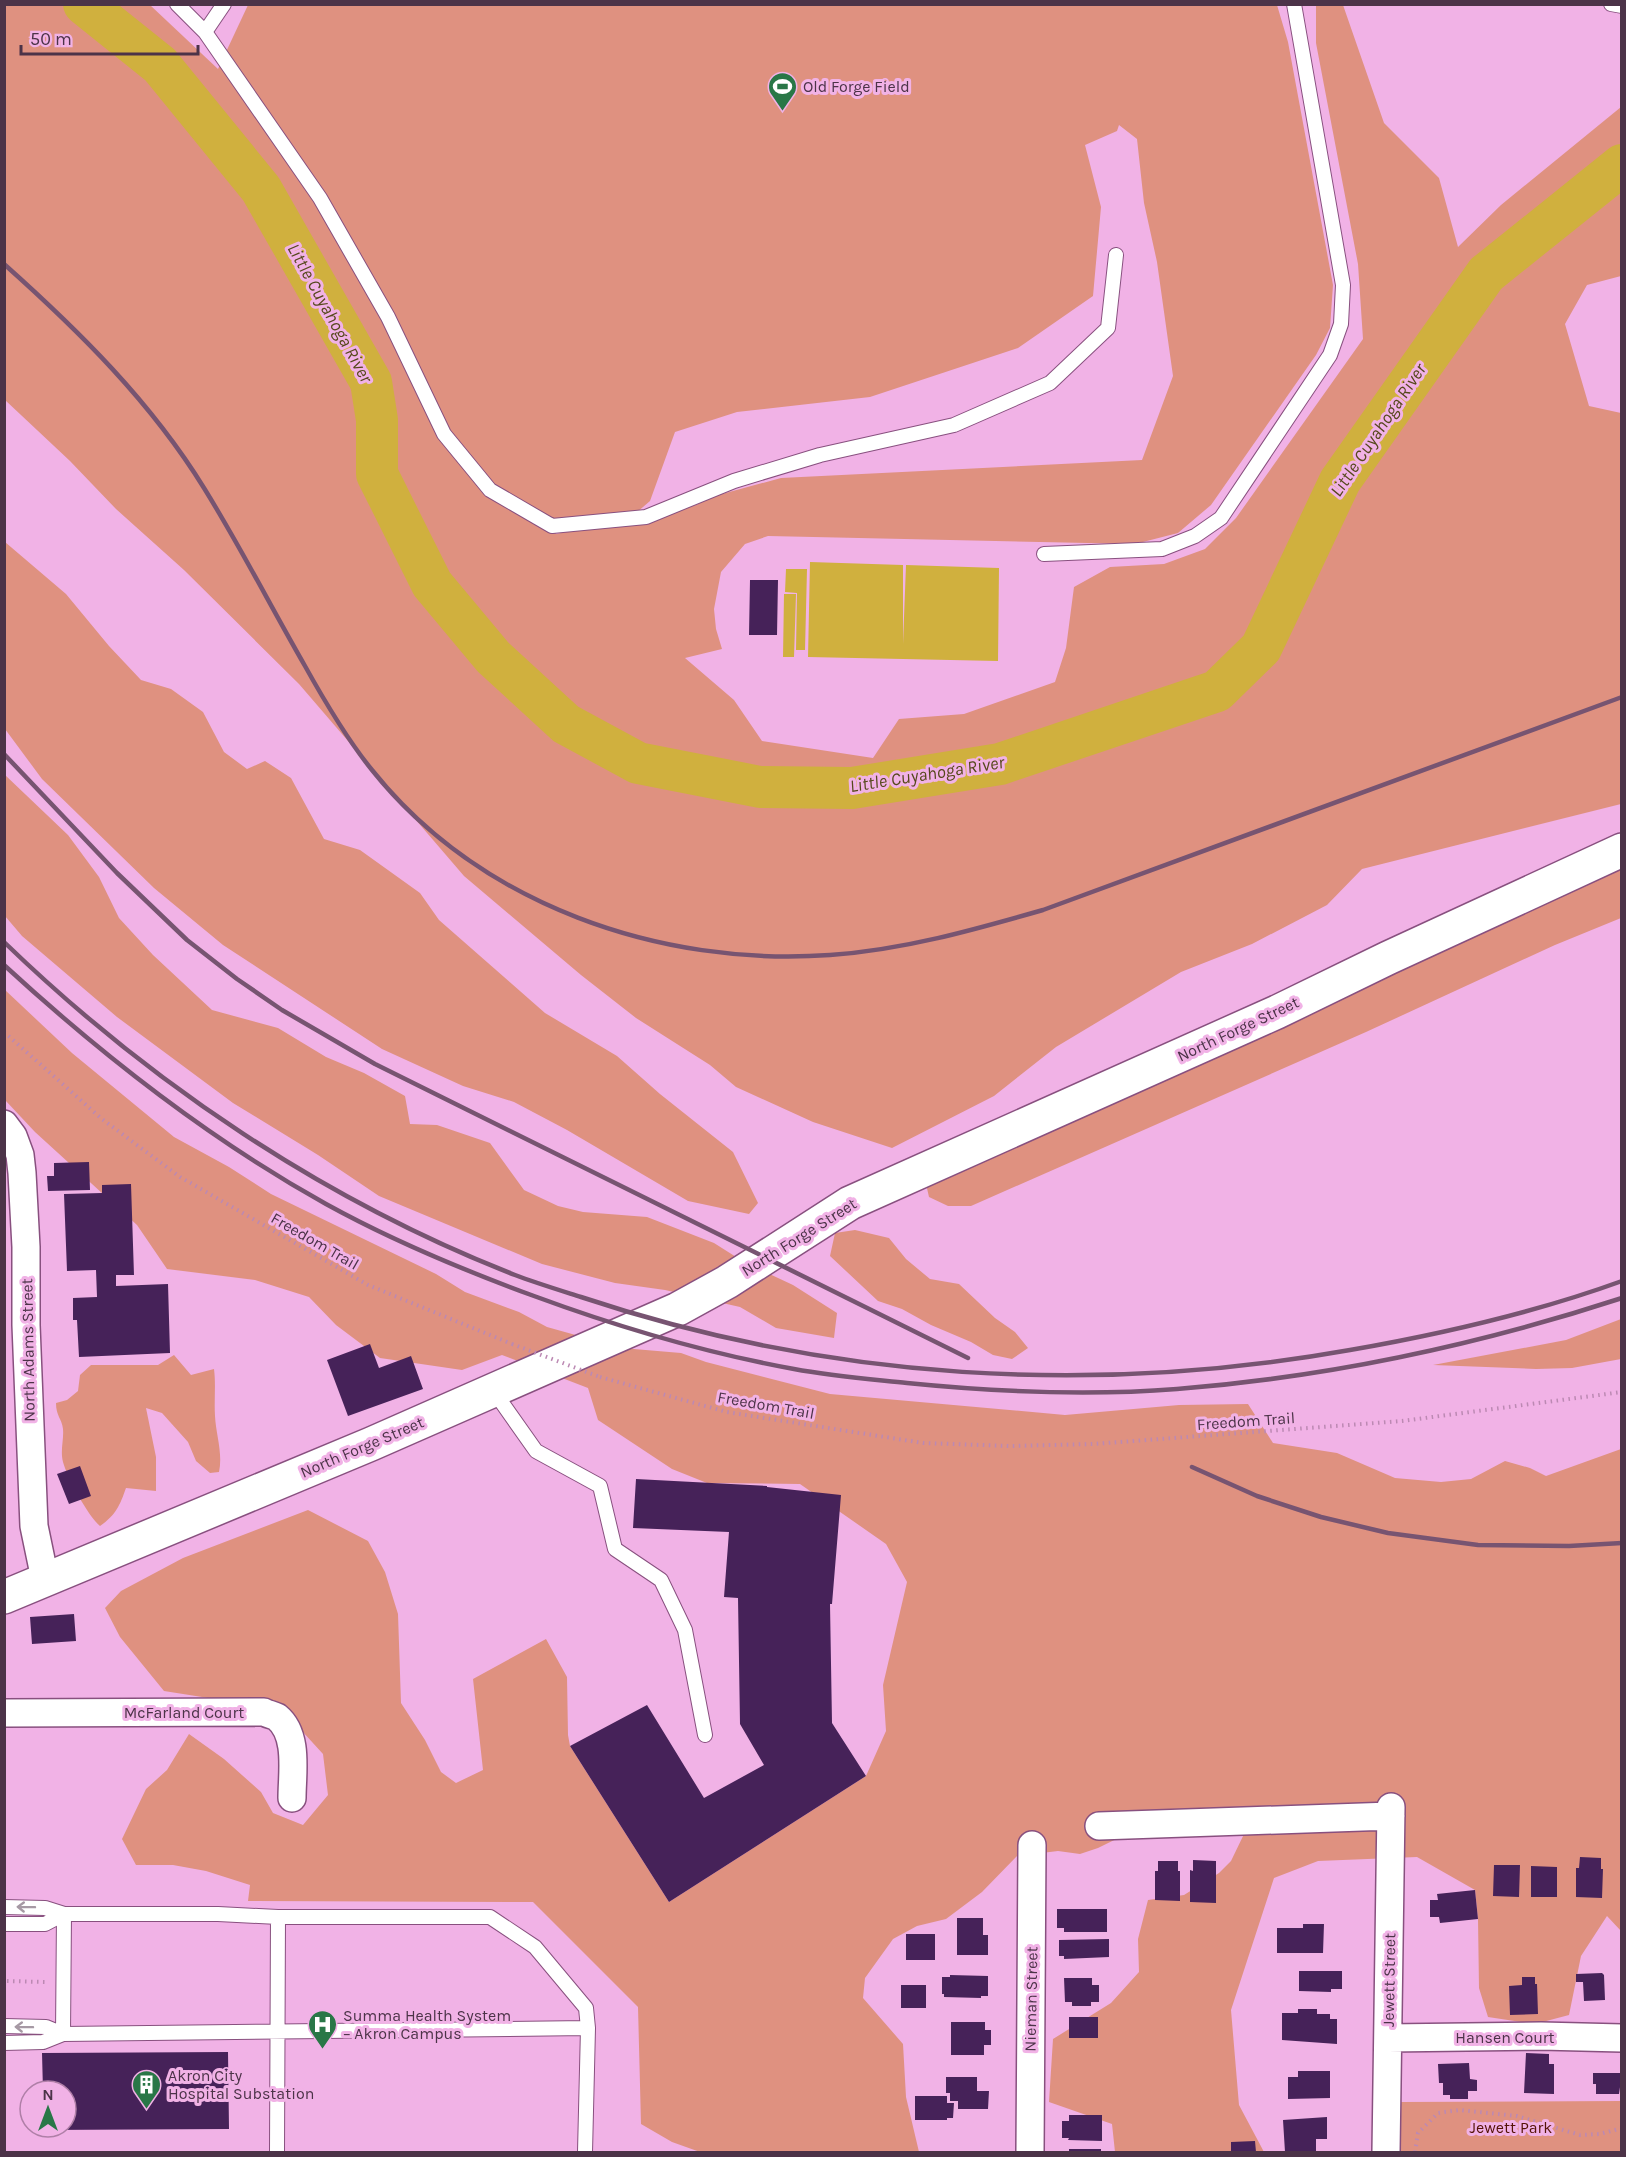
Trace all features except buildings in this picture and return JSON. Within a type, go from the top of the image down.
[{"type":"street","name":"North Forge Street","points":[[4,1597],[371,1444],[678,1308],[727,1282],[850,1203],[1277,1012],[1622,850]]},
{"type":"street","name":"North Adams Street","points":[[4,1124],[13,1136],[20,1155],[22,1173],[26,1247],[15,1326],[34,1526],[45,1579]]},
{"type":"street","name":"McFarland Court","points":[[4,1713],[264,1712],[276,1717],[288,1732],[292,1752],[292,1798]]},
{"type":"street","name":"Jewett Street","points":[[1099,1826],[1391,1812],[1386,2152]]},
{"type":"street","name":"Nieman Street","points":[[1030,2152],[1032,1845]]},
{"type":"street","name":"Hansen Court","points":[[1388,2038],[1622,2038]]},
{"type":"lane","points":[[177,4],[205,32],[320,198],[388,317],[444,434],[490,490],[552,526],[646,517],[745,478],[820,455],[954,425],[1050,383],[1108,328],[1116,255]]},
{"type":"lane","points":[[205,32],[224,4]]},
{"type":"lane","points":[[1044,554],[1162,549],[1195,536],[1221,518],[1330,355],[1341,324],[1343,285],[1294,4]]},
{"type":"lane","points":[[1611,4],[1622,6]]},
{"type":"lane","points":[[493,1390],[536,1451],[600,1486],[615,1549],[661,1580],[686,1630],[705,1735]]},
{"type":"lane","points":[[4,1907],[45,1908],[64,1914],[490,1917],[535,1947],[586,2008],[588,2028],[585,2152]]},
{"type":"lane","points":[[4,1924],[45,1924],[64,1914]]},
{"type":"lane","points":[[63,2034],[64,1914]]},
{"type":"lane","points":[[277,2152],[278,1917]]},
{"type":"lane","points":[[4,2026],[46,2027],[63,2034]]},
{"type":"lane","points":[[4,2043],[44,2042],[63,2034],[588,2028]]},
{"type":"path","name":"Freedom Trail","points":[[4,1032],[102,1119],[180,1177],[368,1285],[600,1377],[727,1412],[923,1443],[1010,1446],[1092,1444],[1402,1421],[1622,1392]]},
{"type":"path","points":[[7,1981],[62,1982]]},
{"type":"path","points":[[1415,2152],[1418,2133],[1438,2113],[1460,2110],[1517,2116],[1580,2134],[1600,2134],[1622,2128]]},
{"type":"green space","points":[[4,5],[150,5],[218,69],[248,5],[1277,5],[1288,42],[1333,285],[1330,328],[1316,355],[1211,505],[1178,533],[1135,544],[768,536],[745,544],[721,572],[714,609],[716,629],[722,649],[685,658],[734,700],[762,741],[873,758],[899,719],[964,714],[1055,682],[1066,648],[1074,587],[1110,567],[1164,564],[1205,549],[1236,518],[1363,339],[1358,264],[1316,43],[1316,5],[1343,5],[1384,123],[1439,178],[1458,247],[1501,205],[1621,107],[1621,276],[1587,285],[1565,324],[1589,406],[1621,413],[1621,804],[1362,869],[1327,905],[1252,944],[1181,972],[1056,1047],[994,1096],[892,1148],[813,1122],[736,1087],[710,1065],[636,1018],[581,975],[464,876],[299,684],[184,570],[116,509],[70,461],[5,400]],"holes":[[[1119,125],[1137,139],[1144,203],[1157,262],[1173,376],[1142,460],[781,478],[711,497],[696,505],[629,519],[650,501],[675,432],[737,412],[870,397],[1018,348],[1093,296],[1101,207],[1085,145],[1117,131]],[[626,520],[556,534],[552,527]]]},
{"type":"green space","points":[[5,542],[66,594],[141,680],[171,689],[203,712],[224,752],[247,769],[265,761],[291,778],[324,839],[360,850],[420,893],[439,920],[545,1013],[617,1056],[660,1094],[733,1152],[758,1203],[749,1214],[688,1201],[567,1130],[514,1102],[463,1086],[382,1049],[223,945],[154,888],[42,779],[5,729]]},
{"type":"green space","points":[[4,774],[68,835],[99,877],[119,918],[153,955],[212,1010],[278,1028],[326,1057],[364,1073],[405,1096],[410,1124],[437,1125],[490,1143],[524,1190],[558,1206],[583,1212],[647,1217],[714,1243],[744,1262],[793,1285],[837,1313],[834,1338],[776,1328],[740,1307],[665,1290],[615,1283],[542,1264],[379,1196],[318,1155],[233,1103],[117,1017],[22,936],[5,916]]},
{"type":"green space","points":[[1621,863],[1621,918],[1555,945],[1366,1032],[971,1206],[948,1206],[929,1197],[926,1184]]},
{"type":"green space","points":[[4,989],[72,1053],[174,1137],[229,1167],[271,1194],[436,1274],[465,1292],[519,1312],[547,1327],[622,1348],[681,1353],[706,1362],[830,1394],[1065,1415],[1179,1405],[1248,1404],[1273,1443],[1337,1453],[1395,1478],[1441,1482],[1471,1479],[1505,1461],[1530,1468],[1546,1476],[1621,1449],[1621,1931],[1607,1916],[1581,1956],[1569,2015],[1535,2024],[1488,2017],[1479,1988],[1478,1919],[1475,1890],[1417,1857],[1318,1861],[1274,1878],[1231,2010],[1239,2105],[1264,2152],[1115,2152],[1112,2124],[1049,2102],[1053,2039],[1111,2003],[1139,1972],[1138,1939],[1148,1900],[1184,1895],[1219,1873],[1231,1861],[1245,1832],[1161,1817],[1098,1848],[1080,1854],[1058,1851],[1017,1856],[982,1892],[946,1919],[917,1926],[893,1939],[865,1978],[863,1998],[903,2044],[906,2097],[919,2152],[700,2152],[672,2142],[641,2124],[638,2007],[533,1902],[248,1901],[250,1885],[206,1871],[173,1865],[136,1865],[122,1839],[146,1789],[167,1770],[189,1734],[224,1759],[261,1792],[273,1813],[303,1825],[328,1795],[323,1754],[302,1731],[272,1708],[164,1691],[120,1637],[105,1608],[121,1591],[183,1558],[308,1510],[368,1541],[385,1572],[398,1614],[401,1703],[425,1740],[441,1772],[456,1783],[483,1770],[473,1679],[546,1639],[567,1677],[570,1746],[669,1902],[866,1776],[886,1731],[883,1685],[907,1582],[886,1544],[800,1484],[707,1483],[672,1469],[598,1420],[588,1388],[502,1355],[462,1370],[380,1358],[336,1325],[309,1297],[255,1280],[167,1269],[137,1225],[35,1132],[5,1100]]},
{"type":"green space","points":[[855,1230],[889,1238],[906,1259],[930,1279],[959,1284],[995,1318],[1015,1332],[1028,1348],[1012,1359],[993,1355],[902,1309],[878,1301],[830,1256],[835,1233]]},
{"type":"green space","points":[[1621,1319],[1621,1359],[1572,1368],[1433,1365],[1566,1340]]},
{"type":"green space","points":[[174,1355],[191,1375],[214,1369],[219,1472],[210,1473],[196,1461],[188,1442],[162,1413],[146,1408],[156,1457],[156,1491],[126,1488],[117,1509],[100,1526],[84,1505],[65,1469],[62,1453],[63,1429],[56,1403],[67,1400],[78,1391],[80,1375],[91,1365],[158,1365]]},
{"type":"green space","name":"Jewett Park","points":[[1621,2101],[1621,2152],[1400,2152],[1400,2102]]},
{"type":"shaded area","points":[[810,562],[903,565],[903,644],[906,565],[999,568],[998,661],[808,657]]},
{"type":"shaded area","points":[[786,569],[807,569],[805,650],[796,650],[797,593],[785,592]]},
{"type":"shaded area","points":[[784,594],[796,594],[794,657],[783,657]]},
{"type":"waterway","name":"Little Cuyahoga River","points":[[84,4],[160,65],[261,189],[371,382],[377,420],[377,474],[432,584],[493,657],[566,724],[638,763],[760,787],[852,788],[1000,764],[1217,691],[1261,648],[1340,481],[1486,274],[1622,165]]},
{"type":"railway","points":[[4,264],[86,342],[161,426],[204,488],[345,733],[372,770],[416,817],[465,858],[520,891],[578,918],[639,937],[702,950],[766,956],[830,955],[884,949],[964,932],[1043,910],[1622,697]]},
{"type":"railway","points":[[4,754],[117,873],[187,940],[282,1010],[375,1064],[968,1358]]},
{"type":"railway","points":[[4,942],[60,994],[180,1090],[243,1134],[376,1212],[444,1245],[531,1281],[675,1325],[770,1347],[866,1362],[962,1372],[1059,1375],[1156,1373],[1253,1364],[1419,1337],[1522,1313],[1622,1281]]},
{"type":"railway","points":[[4,965],[80,1032],[199,1124],[283,1179],[351,1218],[455,1265],[566,1307],[630,1329],[761,1363],[836,1375],[974,1389],[1076,1393],[1177,1389],[1234,1384],[1402,1357],[1513,1330],[1622,1298]]},
{"type":"railway","points":[[1192,1467],[1257,1496],[1321,1517],[1388,1533],[1478,1545],[1569,1546],[1622,1543]]},
{"type":"place","name":"Old Forge Field","points":[[782,112]]},
{"type":"place","name":"Summa Health System – Akron Campus","points":[[322,2050]]},
{"type":"place","name":"Akron City Hospital Substation","points":[[147,2110]]}]
